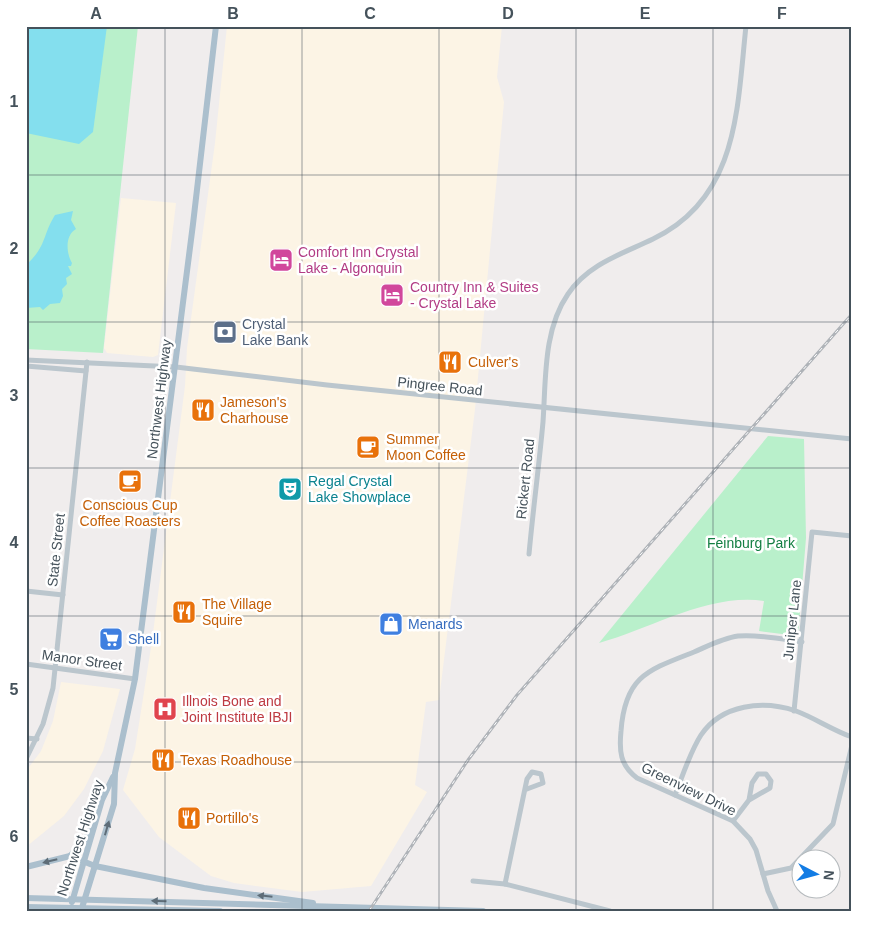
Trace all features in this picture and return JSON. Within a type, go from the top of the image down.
[{"type":"main road","name":"Northwest Highway","points":[[81,911],[114,804],[115,773],[135,679],[176,367],[216,26]]},
{"type":"main road","name":"Northwest Highway","points":[[70,911],[102,800],[115,773]]},
{"type":"main road","points":[[26,867],[70,856],[85,840],[102,800]]},
{"type":"main road","points":[[70,856],[95,866],[220,891],[330,905]]},
{"type":"main road","points":[[26,898],[401,907],[483,911]]},
{"type":"main road","points":[[26,907],[220,911]]},
{"type":"street","name":"Rickert Road","points":[[529,554],[547,358],[554,324],[568,293],[593,269],[617,254],[667,232],[703,199],[716,180],[723,167],[733,133],[746,26]]},
{"type":"street","name":"Pingree Road","points":[[26,360],[176,367],[327,385],[852,439]]},
{"type":"street","name":"State Street","points":[[26,759],[38,739],[49,706],[55,667],[87,362]]},
{"type":"street","points":[[26,366],[86,371]]},
{"type":"street","name":"Juniper Lane","points":[[794,711],[812,532],[852,536]]},
{"type":"street","points":[[26,591],[63,595]]},
{"type":"street","name":"Greenview Drive","points":[[777,911],[750,839],[733,821],[637,778],[629,772],[620,756],[623,708],[634,684],[655,668],[736,636],[802,642]]},
{"type":"street","name":"Manor Street","points":[[26,664],[135,679]]},
{"type":"street","points":[[675,795],[702,734],[720,716],[738,708],[772,706],[794,711],[852,737]]},
{"type":"street","points":[[26,738],[38,739]]},
{"type":"street","points":[[763,874],[791,868],[833,824],[852,745]]},
{"type":"street","points":[[733,821],[749,800],[770,788],[771,781],[766,774],[758,774],[754,778],[749,800]]},
{"type":"street","points":[[505,884],[527,789]]},
{"type":"street","points":[[473,881],[505,884],[610,911]]},
{"type":"shaded area","points":[[227,26],[502,26],[497,77],[504,102],[475,409],[439,700],[426,702],[415,785],[427,792],[371,886],[302,892],[234,883],[211,876],[159,837],[123,790],[135,749],[152,641],[185,386],[187,348],[215,143]]},
{"type":"shaded area","points":[[121,198],[176,203],[158,355],[153,357],[107,353],[104,348]]},
{"type":"shaded area","points":[[61,682],[120,689],[103,751],[84,789],[64,816],[26,847],[26,771],[41,751],[53,721]]},
{"type":"green space","points":[[26,26],[138,26],[103,353],[26,349]]},
{"type":"green space","name":"Feinburg Park","points":[[768,436],[804,439],[806,538],[798,636],[759,631],[764,601],[743,600],[701,607],[599,643]]},
{"type":"water","points":[[26,26],[107,26],[93,132],[79,144],[26,133]]},
{"type":"water","points":[[73,211],[71,220],[76,229],[68,240],[72,263],[71,266],[68,266],[72,274],[66,278],[67,284],[62,289],[63,296],[60,303],[50,304],[43,310],[40,307],[26,308],[26,265],[38,252],[55,215]]},
{"type":"railway","points":[[369,911],[468,760],[517,695],[852,314]]},
{"type":"place","name":"Comfort Inn Crystal Lake - Algonquin","points":[[281,260]]},
{"type":"place","name":"Country Inn & Suites - Crystal Lake","points":[[392,295]]},
{"type":"place","name":"Crystal Lake Bank","points":[[225,332]]},
{"type":"place","name":"Culver's","points":[[450,362]]},
{"type":"place","name":"Jameson's Charhouse","points":[[203,410]]},
{"type":"place","name":"Summer Moon Coffee","points":[[368,447]]},
{"type":"place","name":"Conscious Cup Coffee Roasters","points":[[130,481]]},
{"type":"place","name":"Regal Crystal Lake Showplace","points":[[290,489]]},
{"type":"place","name":"The Village Squire","points":[[184,612]]},
{"type":"place","name":"Menards","points":[[391,624]]},
{"type":"place","name":"Shell","points":[[111,639]]},
{"type":"place","name":"Illnois Bone and Joint Institute IBJI","points":[[165,709]]},
{"type":"place","name":"Texas Roadhouse","points":[[163,760]]},
{"type":"place","name":"Portillo's","points":[[189,818]]}]
